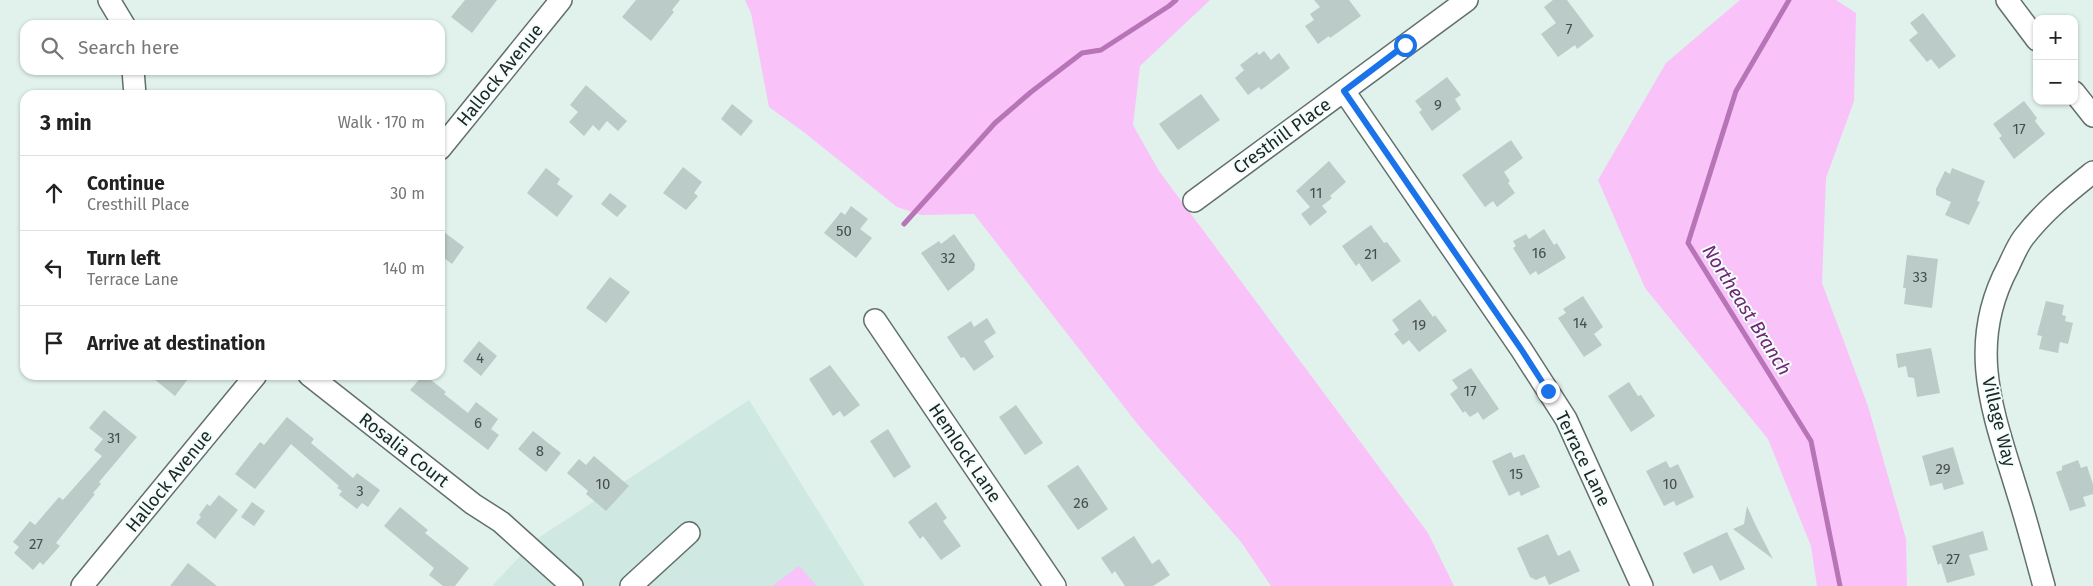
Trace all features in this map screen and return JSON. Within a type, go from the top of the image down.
[{"type":"street","points":[[109,0],[121,20]]},
{"type":"street","name":"Hallock Avenue","points":[[445,143],[561,0]]},
{"type":"street","name":"Cresthill Place","points":[[1194,201],[1467,0]]},
{"type":"street","points":[[2007,0],[2033,35]]},
{"type":"street","points":[[133,75],[135,90]]},
{"type":"street","name":"Terrace Lane","points":[[1344,91],[1521,349],[1566,419],[1642,586]]},
{"type":"street","points":[[2078,97],[2093,116]]},
{"type":"street","name":"Village Way","points":[[2044,586],[2018,492],[1994,418],[1985,367],[1989,313],[2003,276],[2023,238],[2053,204],[2093,172]]},
{"type":"street","name":"Hemlock Lane","points":[[875,320],[1054,586]]},
{"type":"street","name":"Hallock Avenue","points":[[82,586],[252,380]]},
{"type":"street","name":"Rosalia Court","points":[[315,380],[473,504],[501,522],[572,586]]},
{"type":"street","points":[[631,586],[689,533]]},
{"type":"shaded area","points":[[745,0],[1210,0],[1140,66],[1133,125],[1159,171],[1428,533],[1454,586],[1271,586],[1241,542],[1139,426],[974,214],[921,215],[897,207],[805,133],[769,107],[751,13]]},
{"type":"shaded area","points":[[1740,0],[1836,0],[1856,13],[1854,101],[1826,178],[1822,283],[1868,406],[1906,539],[1907,586],[1817,586],[1811,546],[1768,439],[1645,288],[1598,180],[1666,63]]},
{"type":"shaded area","points":[[749,400],[865,586],[492,586],[535,540]]},
{"type":"shaded area","points":[[799,566],[817,586],[772,586]]},
{"type":"building","points":[[465,0],[497,0],[472,33],[451,17]]},
{"type":"building","points":[[636,0],[680,0],[672,10],[674,12],[651,41],[622,17]]},
{"type":"building","points":[[1314,0],[1349,0],[1361,16],[1330,38],[1329,36],[1318,44],[1305,26],[1314,20],[1310,14],[1320,7]]},
{"type":"building","points":[[1553,0],[1567,0],[1594,36],[1577,49],[1575,45],[1558,57],[1541,34],[1556,23],[1544,7]]},
{"type":"building","points":[[1923,13],[1956,56],[1939,69],[1931,59],[1927,62],[1909,40],[1918,33],[1910,23]]},
{"type":"building","points":[[1264,51],[1271,60],[1279,53],[1290,68],[1261,90],[1259,87],[1248,95],[1235,78],[1244,70],[1240,65],[1257,52],[1259,55]]},
{"type":"building","points":[[1447,77],[1461,95],[1455,99],[1461,109],[1432,131],[1419,112],[1422,110],[1415,101]]},
{"type":"building","points":[[586,85],[627,121],[618,131],[607,121],[599,131],[593,125],[584,136],[569,122],[578,112],[570,105]]},
{"type":"building","points":[[1201,94],[1220,120],[1178,150],[1159,124]]},
{"type":"building","points":[[2024,101],[2037,118],[2035,121],[2045,134],[2014,159],[1999,138],[2002,136],[1993,124]]},
{"type":"building","points":[[732,104],[753,121],[741,136],[721,119]]},
{"type":"building","points":[[1511,140],[1523,158],[1504,172],[1510,181],[1508,183],[1515,193],[1497,207],[1493,201],[1485,207],[1462,175]]},
{"type":"building","points":[[1329,161],[1346,182],[1322,206],[1327,212],[1310,226],[1301,214],[1310,207],[1296,191]]},
{"type":"building","points":[[683,167],[702,182],[694,193],[698,196],[686,210],[663,193]]},
{"type":"building","points":[[546,168],[560,179],[557,184],[573,196],[557,217],[527,193]]},
{"type":"building","points":[[1952,168],[1985,181],[1977,201],[1980,202],[1969,225],[1945,215],[1951,202],[1936,195],[1936,189],[1945,171],[1950,174]]},
{"type":"building","points":[[610,193],[627,206],[617,217],[601,204]]},
{"type":"building","points":[[851,206],[868,219],[860,229],[872,238],[856,258],[824,233],[841,212],[845,215]]},
{"type":"building","points":[[1371,225],[1384,243],[1387,242],[1401,261],[1372,282],[1359,263],[1356,266],[1342,246]]},
{"type":"building","points":[[1544,229],[1554,245],[1557,243],[1566,258],[1538,275],[1536,271],[1530,275],[1513,248],[1516,246],[1513,241],[1526,234],[1529,239]]},
{"type":"building","points":[[445,233],[464,247],[452,264],[445,259]]},
{"type":"building","points":[[954,234],[975,264],[974,270],[948,291],[921,253],[939,241],[941,244]]},
{"type":"building","points":[[1907,255],[1938,259],[1932,308],[1904,304],[1906,288],[1903,288]]},
{"type":"building","points":[[610,277],[630,292],[606,323],[586,308]]},
{"type":"building","points":[[1583,296],[1603,327],[1594,334],[1602,345],[1584,357],[1558,318],[1566,313],[1563,309]]},
{"type":"building","points":[[1420,299],[1433,317],[1435,315],[1447,331],[1419,352],[1409,340],[1403,345],[1394,334],[1399,330],[1392,320]]},
{"type":"building","points":[[2046,301],[2064,305],[2062,315],[2066,316],[2065,321],[2073,323],[2068,344],[2060,342],[2058,353],[2039,349],[2042,336],[2037,335]]},
{"type":"building","points":[[987,318],[996,333],[984,341],[994,357],[974,371],[964,357],[961,358],[947,337],[971,321],[974,327]]},
{"type":"building","points":[[479,341],[497,356],[481,376],[463,361]]},
{"type":"building","points":[[1931,348],[1940,393],[1917,397],[1914,378],[1908,377],[1906,366],[1898,368],[1896,354]]},
{"type":"building","points":[[830,365],[860,405],[844,417],[840,411],[833,416],[809,379]]},
{"type":"building","points":[[1471,368],[1499,409],[1483,420],[1478,412],[1470,417],[1465,411],[1463,413],[1450,394],[1458,388],[1452,380]]},
{"type":"building","points":[[155,380],[187,380],[175,396]]},
{"type":"building","points":[[419,380],[431,380],[446,392],[444,394],[468,413],[476,402],[498,419],[491,429],[499,435],[488,450],[410,390]]},
{"type":"building","points":[[1629,382],[1638,396],[1641,395],[1655,416],[1631,432],[1608,396]]},
{"type":"building","points":[[1016,405],[1043,443],[1025,455],[999,417]]},
{"type":"building","points":[[104,410],[137,437],[99,482],[101,484],[93,493],[95,494],[56,543],[60,546],[43,565],[40,562],[33,570],[14,553],[19,547],[13,542],[30,521],[35,525],[59,497],[63,500],[102,456],[94,450],[103,439],[89,428]]},
{"type":"building","points":[[287,417],[314,439],[311,443],[353,478],[357,473],[380,490],[368,507],[362,503],[357,509],[339,495],[342,491],[337,488],[339,486],[291,444],[255,489],[235,474],[260,442],[264,445]]},
{"type":"building","points":[[888,429],[911,467],[894,478],[870,441]]},
{"type":"building","points":[[533,431],[561,453],[546,472],[518,449]]},
{"type":"building","points":[[1953,447],[1964,484],[1944,490],[1942,483],[1930,486],[1922,456]]},
{"type":"building","points":[[1511,452],[1514,458],[1524,454],[1540,487],[1521,496],[1519,491],[1509,496],[1492,461]]},
{"type":"building","points":[[594,456],[629,486],[606,511],[586,494],[588,491],[567,473],[579,459],[586,465]]},
{"type":"building","points":[[2078,460],[2081,468],[2087,466],[2093,484],[2093,494],[2083,497],[2086,506],[2070,511],[2056,472],[2062,470],[2062,466]]},
{"type":"building","points":[[1666,461],[1670,468],[1678,464],[1694,497],[1676,506],[1674,501],[1664,506],[1646,471]]},
{"type":"building","points":[[1078,465],[1108,509],[1078,530],[1047,486]]},
{"type":"building","points":[[219,495],[238,510],[215,539],[196,523],[207,504],[210,506]]},
{"type":"building","points":[[252,502],[265,511],[254,526],[241,517]]},
{"type":"building","points":[[936,502],[947,518],[943,521],[961,546],[941,560],[923,536],[920,539],[908,522]]},
{"type":"building","points":[[1747,506],[1773,559],[1733,529],[1744,524]]},
{"type":"building","points":[[400,507],[428,530],[425,533],[469,568],[455,586],[443,586],[429,575],[434,568],[384,526]]},
{"type":"building","points":[[1983,531],[1988,550],[1969,555],[1975,575],[1947,583],[1941,563],[1938,565],[1932,546]]},
{"type":"building","points":[[1727,532],[1745,569],[1720,581],[1712,565],[1693,574],[1683,553]]},
{"type":"building","points":[[1548,534],[1558,556],[1570,550],[1580,571],[1549,585],[1545,576],[1536,580],[1530,577],[1517,548]]},
{"type":"building","points":[[1134,536],[1152,564],[1159,559],[1170,575],[1153,586],[1125,586],[1115,571],[1112,574],[1101,558]]},
{"type":"building","points":[[188,563],[217,586],[170,586]]},
{"type":"waterway","points":[[904,224],[995,123],[1031,92],[1082,53],[1101,50],[1176,0]]},
{"type":"waterway","name":"Northeast Branch","points":[[1789,0],[1736,91],[1688,243],[1811,441],[1840,586]]},
{"type":"route","points":[[1405,45],[1344,91],[1548,391]]}]
